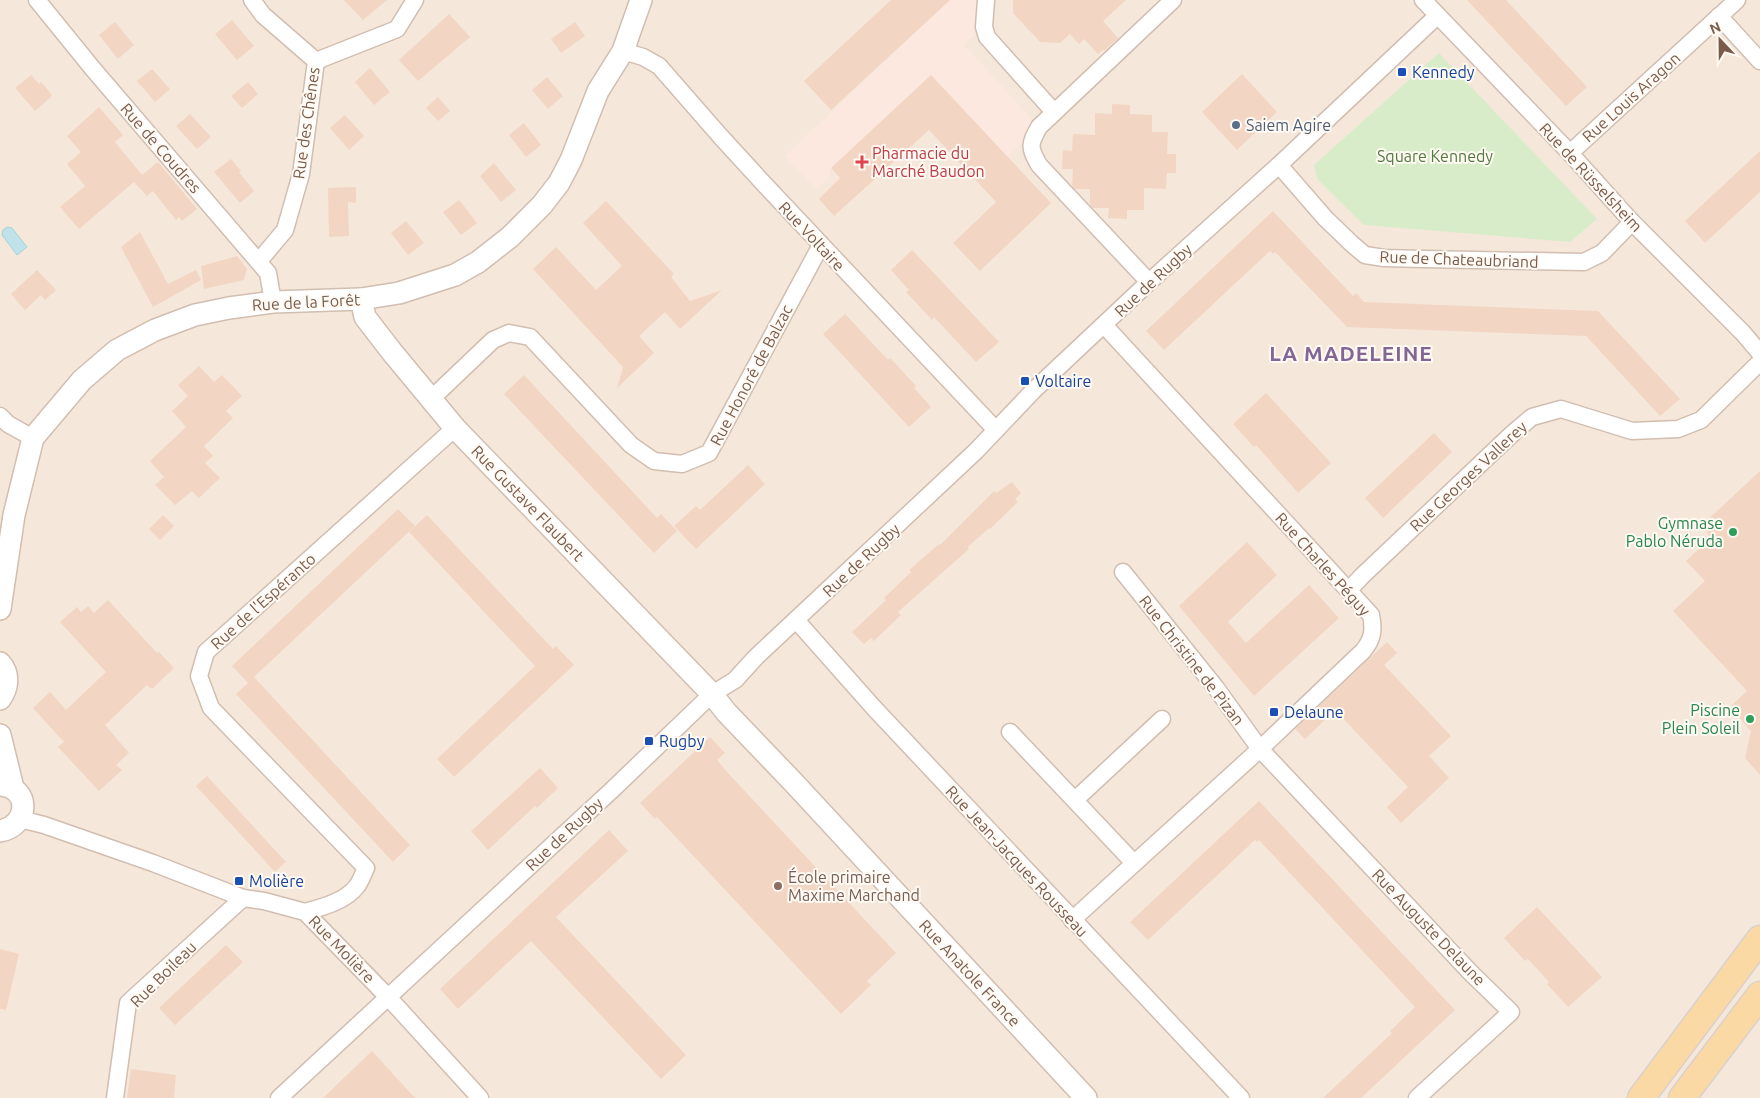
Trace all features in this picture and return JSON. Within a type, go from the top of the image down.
[{"type":"main road","points":[[1640,1098],[1760,939]]},
{"type":"main road","points":[[1682,1098],[1760,995]]},
{"type":"street","name":"Rue de Coudres","points":[[37,0],[93,69],[268,273],[274,302]]},
{"type":"street","name":"Rue des Chênes","points":[[252,0],[263,15],[316,61],[301,174],[285,230],[258,261]]},
{"type":"street","points":[[316,61],[397,29],[415,0]]},
{"type":"street","name":"Rue de la Forêt","points":[[0,609],[14,514],[33,438],[82,380],[118,350],[155,330],[195,315],[274,302],[361,299],[399,293],[455,275],[478,262],[510,237],[542,205],[558,183],[571,160],[598,92],[623,51],[641,0]]},
{"type":"street","points":[[986,0],[984,27],[987,37],[1054,112]]},
{"type":"street","points":[[1149,282],[1039,165],[1031,150],[1032,140],[1039,127],[1172,0]]},
{"type":"street","name":"Rue de Rüsselsheim","points":[[1423,0],[1570,152],[1632,222],[1760,353]]},
{"type":"street","name":"Rue Louis Aragon","points":[[1570,152],[1737,0]]},
{"type":"street","name":"Rue de Rugby","points":[[279,1098],[612,790],[712,694],[735,680],[796,620],[976,452],[1022,402],[1437,16]]},
{"type":"street","points":[[1719,16],[1760,61]]},
{"type":"street","name":"Rue Voltaire","points":[[623,51],[643,57],[659,66],[820,245],[996,430]]},
{"type":"street","name":"Rue de Chateaubriand","points":[[1279,165],[1325,218],[1365,255],[1384,258],[1584,262],[1602,253],[1632,222]]},
{"type":"street","name":"Rue Honoré de Balzac","points":[[430,400],[493,340],[509,333],[530,337],[631,445],[654,461],[682,464],[709,453],[820,245]]},
{"type":"street","name":"Rue Gustave Flaubert","points":[[361,299],[366,317],[430,400],[712,694]]},
{"type":"street","name":"Rue Charles Péguy","points":[[1072,920],[1260,749],[1363,651],[1370,642],[1374,628],[1371,615],[1349,590],[1104,325]]},
{"type":"street","name":"Rue Georges Vallerey","points":[[1349,590],[1505,440],[1532,417],[1561,409],[1632,431],[1678,429],[1701,420],[1760,362]]},
{"type":"street","points":[[0,416],[8,424],[33,438]]},
{"type":"street","name":"Rue de l'Espéranto","points":[[305,912],[322,907],[349,894],[358,885],[366,868],[211,708],[199,676],[206,652],[455,428]]},
{"type":"street","name":"Rue Christine de Pizan","points":[[1123,572],[1216,688],[1260,749]]},
{"type":"street","name":"Rue Jean-Jacques Rousseau","points":[[796,620],[874,708],[1241,1098]]},
{"type":"street","points":[[0,663],[6,674],[7,683],[0,699]]},
{"type":"street","name":"Rue Anatole France","points":[[712,694],[726,712],[1086,1098]]},
{"type":"street","points":[[1075,800],[1162,719]]},
{"type":"street","points":[[1010,732],[1134,863]]},
{"type":"street","points":[[0,735],[6,786],[18,793],[23,806],[20,819],[16,825],[0,831]]},
{"type":"street","name":"Rue Auguste Delaune","points":[[1260,749],[1470,972],[1511,1012],[1417,1098]]},
{"type":"street","name":"Rue Molière","points":[[20,819],[44,825],[153,863],[242,898],[264,901],[305,912],[388,997],[480,1098]]},
{"type":"street","name":"Rue Boileau","points":[[115,1098],[128,1003],[242,898]]},
{"type":"shaded area","points":[[0,0],[1760,0],[1760,348],[1750,358],[1760,370],[1760,1098],[0,1098]]},
{"type":"shaded area","points":[[950,0],[986,0],[984,27],[964,45],[1039,127],[1007,157],[931,75],[831,168],[829,177],[816,189],[785,156]]},
{"type":"green space","name":"Square Kennedy","points":[[1439,53],[1597,219],[1570,242],[1364,225],[1317,179],[1314,165]]},
{"type":"water","points":[[7,227],[12,228],[27,247],[17,255],[2,235],[3,230]]},
{"type":"building","points":[[344,0],[387,0],[363,20]]},
{"type":"building","points":[[891,0],[950,0],[831,110],[804,81]]},
{"type":"building","points":[[1013,0],[1126,0],[1103,21],[1118,38],[1098,54],[1084,39],[1079,44],[1070,34],[1060,43],[1040,42],[1013,13]]},
{"type":"building","points":[[1467,0],[1506,0],[1587,87],[1566,106]]},
{"type":"building","points":[[449,14],[470,37],[418,81],[399,60]]},
{"type":"building","points":[[232,20],[254,46],[237,60],[215,34]]},
{"type":"building","points":[[115,22],[134,45],[118,59],[99,35]]},
{"type":"building","points":[[575,22],[585,36],[561,53],[551,39]]},
{"type":"building","points":[[370,68],[390,92],[374,105],[355,82]]},
{"type":"building","points":[[152,69],[170,89],[155,102],[137,81]]},
{"type":"building","points":[[1242,74],[1277,112],[1237,150],[1202,112]]},
{"type":"building","points":[[31,75],[39,84],[41,82],[52,95],[35,111],[15,88]]},
{"type":"building","points":[[931,75],[1051,203],[980,271],[953,243],[996,202],[929,130],[834,216],[819,199],[840,178],[831,168]]},
{"type":"building","points":[[547,77],[563,96],[548,109],[532,90]]},
{"type":"building","points":[[248,82],[258,94],[242,108],[231,96]]},
{"type":"building","points":[[438,97],[450,111],[438,121],[426,108]]},
{"type":"building","points":[[1112,104],[1130,105],[1130,114],[1152,115],[1152,132],[1168,132],[1167,154],[1176,154],[1176,173],[1167,173],[1166,189],[1144,188],[1144,210],[1127,210],[1127,219],[1108,218],[1109,208],[1093,208],[1090,205],[1090,189],[1075,189],[1072,186],[1073,169],[1062,169],[1063,150],[1072,151],[1073,134],[1095,135],[1095,113],[1112,114]]},
{"type":"building","points":[[99,107],[123,135],[115,142],[142,175],[158,162],[197,209],[182,221],[179,217],[176,220],[153,191],[147,196],[134,182],[79,229],[60,207],[85,186],[67,164],[81,152],[67,136]]},
{"type":"building","points":[[190,114],[211,137],[197,149],[176,126]]},
{"type":"building","points":[[345,115],[364,136],[349,150],[330,128]]},
{"type":"building","points":[[524,123],[541,145],[526,157],[509,135]]},
{"type":"building","points":[[1760,151],[1760,192],[1705,243],[1685,221]]},
{"type":"building","points":[[231,159],[254,191],[240,203],[214,172]]},
{"type":"building","points":[[494,163],[516,190],[501,202],[480,176]]},
{"type":"building","points":[[356,187],[356,203],[348,202],[349,236],[329,237],[328,188]]},
{"type":"building","points":[[459,200],[477,223],[461,235],[443,212]]},
{"type":"building","points":[[606,201],[674,274],[671,277],[690,301],[722,290],[680,329],[665,312],[639,336],[654,353],[617,388],[623,367],[533,269],[556,247],[596,290],[622,266],[583,223]]},
{"type":"building","points":[[1273,211],[1353,296],[1356,293],[1364,302],[1598,311],[1680,399],[1660,416],[1586,336],[1347,327],[1275,252],[1273,254],[1270,251],[1164,350],[1146,331]]},
{"type":"building","points":[[406,221],[424,243],[408,255],[391,233]]},
{"type":"building","points":[[140,232],[168,284],[196,270],[201,280],[153,307],[121,247]]},
{"type":"building","points":[[912,250],[999,342],[976,362],[934,317],[932,320],[906,292],[909,290],[891,270]]},
{"type":"building","points":[[237,256],[247,269],[244,280],[204,289],[201,266]]},
{"type":"building","points":[[37,270],[56,290],[45,300],[41,295],[25,310],[11,294]]},
{"type":"building","points":[[845,314],[888,360],[890,358],[895,363],[916,386],[914,388],[931,407],[909,427],[823,334]]},
{"type":"building","points":[[199,366],[214,382],[222,375],[242,396],[226,411],[233,418],[204,446],[213,456],[205,463],[220,478],[199,498],[192,491],[175,505],[155,485],[164,477],[150,461],[186,427],[172,411],[188,396],[178,385]]},
{"type":"building","points":[[524,375],[657,518],[661,514],[677,531],[654,553],[504,394]]},
{"type":"building","points":[[1266,393],[1331,463],[1298,493],[1256,445],[1254,447],[1233,424]]},
{"type":"building","points":[[1434,433],[1452,452],[1383,518],[1365,498]]},
{"type":"building","points":[[748,465],[765,484],[696,549],[674,526],[696,506],[700,510]]},
{"type":"building","points":[[1760,471],[1760,775],[1745,758],[1751,731],[1730,707],[1747,691],[1673,611],[1705,581],[1686,561],[1711,537],[1701,526]]},
{"type":"building","points":[[1012,482],[1021,493],[1015,499],[1018,502],[968,547],[969,549],[898,612],[901,615],[874,641],[871,638],[864,644],[852,632],[886,600],[884,598],[911,572],[909,570],[940,545],[994,491],[996,493]]},
{"type":"building","points":[[398,509],[415,526],[254,677],[410,845],[393,862],[236,694],[248,683],[232,666]]},
{"type":"building","points":[[163,515],[174,526],[160,540],[149,529]]},
{"type":"building","points":[[427,515],[553,649],[556,646],[574,665],[454,777],[437,759],[535,666],[409,532]]},
{"type":"building","points":[[1247,542],[1277,575],[1228,622],[1246,643],[1309,585],[1339,618],[1254,696],[1179,606]]},
{"type":"building","points":[[108,600],[157,653],[159,652],[174,668],[152,689],[147,685],[105,725],[129,753],[116,765],[122,770],[99,791],[58,747],[64,742],[33,708],[50,692],[66,710],[106,672],[60,622],[77,607],[81,612],[88,606],[94,613]]},
{"type":"building","points":[[1387,642],[1397,653],[1384,665],[1451,736],[1429,756],[1449,778],[1401,823],[1387,807],[1408,787],[1335,710],[1305,739],[1295,729]]},
{"type":"building","name":"École primaire Maxime Marchand","points":[[710,737],[725,753],[717,760],[728,773],[896,953],[867,981],[871,985],[841,1014],[657,817],[655,819],[640,803]]},
{"type":"building","points":[[540,768],[558,788],[537,808],[535,806],[488,850],[471,831]]},
{"type":"building","points":[[207,776],[286,862],[275,872],[196,786]]},
{"type":"building","points":[[1259,801],[1455,1010],[1361,1098],[1323,1098],[1392,1033],[1390,1031],[1415,1007],[1259,840],[1257,842],[1255,840],[1148,940],[1130,922]]},
{"type":"building","points":[[609,830],[628,851],[556,917],[686,1055],[661,1079],[531,941],[458,1009],[440,989]]},
{"type":"building","points":[[1537,907],[1602,977],[1568,1007],[1528,959],[1525,961],[1504,938]]},
{"type":"building","points":[[226,945],[243,962],[175,1025],[159,1008]]},
{"type":"building","points":[[0,949],[19,954],[6,1010],[0,1009]]},
{"type":"building","points":[[372,1051],[415,1098],[323,1098]]},
{"type":"building","points":[[131,1069],[176,1075],[174,1098],[127,1098]]},
{"type":"place","name":"Kennedy","points":[[1402,72]]},
{"type":"place","name":"Saiem Agire","points":[[1236,125]]},
{"type":"place","name":"Pharmacie du Marché Baudon","points":[[862,162]]},
{"type":"place","name":"Voltaire","points":[[1025,381]]},
{"type":"place","name":"Gymnase Pablo Néruda","points":[[1733,532]]},
{"type":"place","name":"Delaune","points":[[1274,712]]},
{"type":"place","name":"Piscine Plein Soleil","points":[[1750,719]]},
{"type":"place","name":"Rugby","points":[[649,741]]},
{"type":"place","name":"Molière","points":[[239,881]]},
{"type":"place","name":"École primaire Maxime Marchand","points":[[778,886]]},
{"type":"district","name":"LA MADELEINE","points":[[1351,353]]}]
